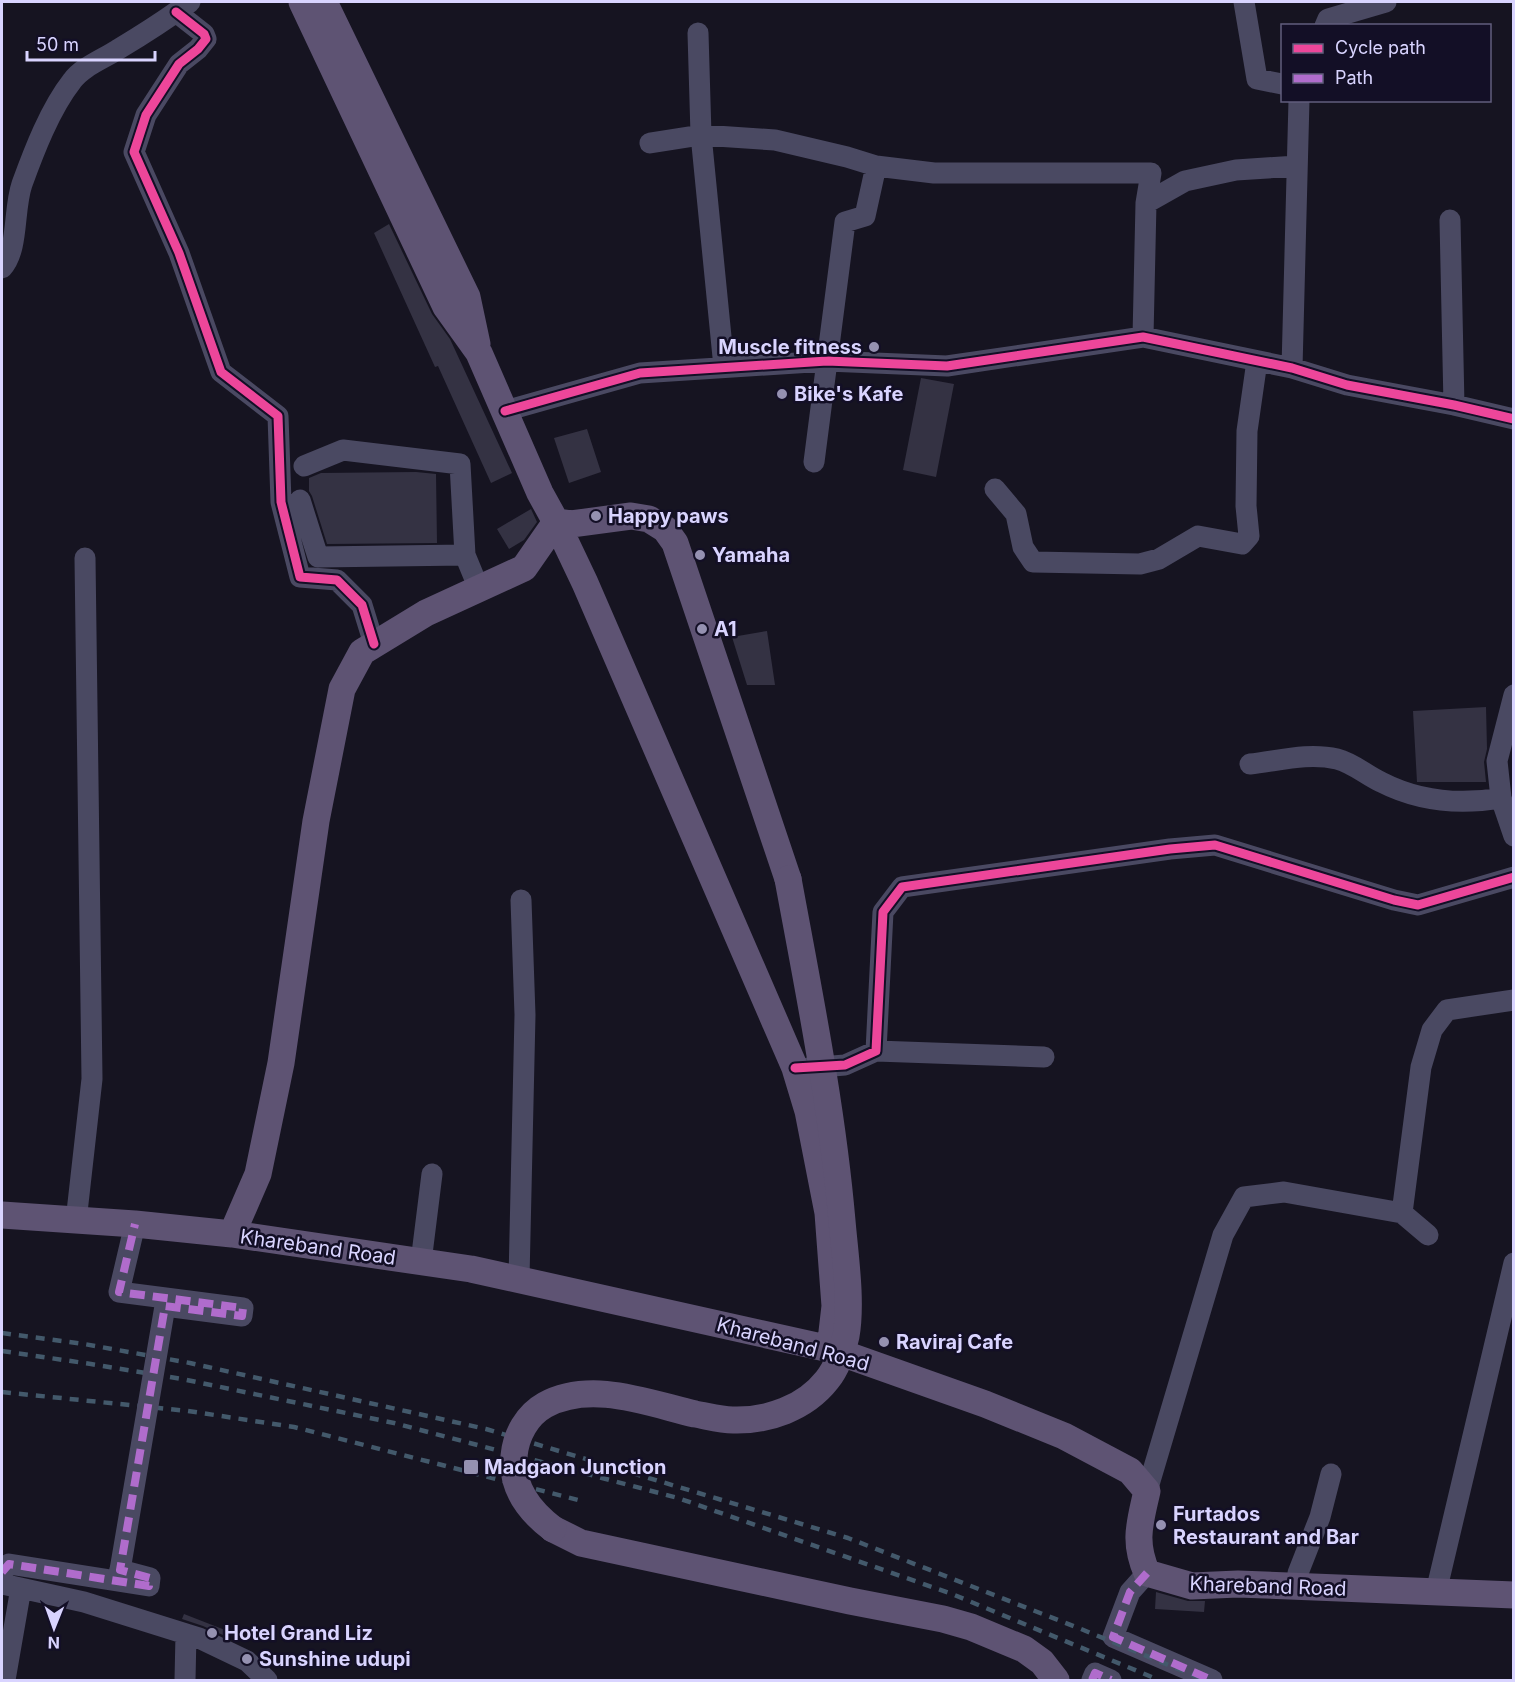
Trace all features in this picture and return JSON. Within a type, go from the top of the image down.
[{"type":"main road","points":[[302,2],[331,41],[467,297],[479,353],[540,493],[585,583],[795,1068],[808,1111],[828,1213],[835,1306],[831,1349]]},
{"type":"main road","points":[[324,2],[331,41]]},
{"type":"main road","points":[[556,522],[571,524],[631,516],[649,519],[666,529],[675,543],[788,879],[828,1102],[838,1172],[848,1313],[846,1337],[839,1359],[828,1380],[808,1399],[787,1411],[733,1420],[710,1417],[615,1395],[592,1394],[572,1395],[536,1410],[525,1423],[516,1445],[514,1459],[516,1479],[523,1497],[535,1515],[553,1529],[581,1543],[838,1599],[943,1619],[971,1627],[1024,1650],[1042,1662],[1056,1680]]},
{"type":"main road","points":[[232,1234],[258,1174],[281,1063],[316,821],[342,689],[362,652],[426,612],[524,568],[556,522]]},
{"type":"main road","name":"Khareband Road","points":[[2,1215],[135,1224],[232,1234],[471,1269],[831,1349],[985,1404],[1064,1436],[1130,1471],[1147,1491]]},
{"type":"main road","points":[[1147,1491],[1138,1534],[1141,1558],[1147,1573]]},
{"type":"main road","name":"Khareband Road","points":[[1147,1573],[1192,1586],[1238,1584],[1514,1595]]},
{"type":"street","points":[[1244,2],[1257,79],[1281,84]]},
{"type":"street","points":[[1328,15],[1386,2]]},
{"type":"street","points":[[2,268],[13,245],[18,196],[23,182],[48,121],[73,79],[183,7],[206,39],[198,49],[179,64],[146,115],[134,152],[179,254],[221,372],[278,416],[281,502],[300,577],[337,580],[362,605],[374,644]]},
{"type":"street","points":[[698,33],[702,135],[724,367]]},
{"type":"street","points":[[1293,368],[1299,102]]},
{"type":"street","points":[[650,143],[702,135],[775,140],[847,156],[876,166],[934,173],[1151,173],[1146,203],[1143,337]]},
{"type":"street","points":[[814,462],[845,222],[865,216],[876,166]]},
{"type":"street","points":[[1146,203],[1185,180],[1236,170],[1297,166]]},
{"type":"street","points":[[1450,220],[1454,405]]},
{"type":"street","points":[[505,411],[640,373],[827,361],[946,366],[1143,337],[1293,368],[1347,385],[1514,419]]},
{"type":"street","points":[[995,489],[1016,514],[1023,547],[1034,562],[1140,564],[1159,559],[1198,536],[1242,544],[1249,536],[1246,506],[1247,431],[1257,361]]},
{"type":"street","points":[[304,466],[343,450],[460,464],[465,555],[478,589]]},
{"type":"street","points":[[300,500],[318,557],[465,555]]},
{"type":"street","points":[[76,1221],[92,1079],[85,558]]},
{"type":"street","points":[[1514,695],[1497,761],[1501,798],[1514,836]]},
{"type":"street","points":[[1250,764],[1321,756],[1339,759],[1395,790],[1414,795],[1459,802],[1483,802],[1501,798]]},
{"type":"street","points":[[876,1051],[883,912],[902,887],[1170,849],[1215,845],[1394,900],[1418,905],[1514,877]]},
{"type":"street","points":[[519,1280],[525,1015],[521,900]]},
{"type":"street","points":[[1402,1213],[1421,1067],[1432,1030],[1447,1010],[1514,1000]]},
{"type":"street","points":[[795,1068],[845,1065],[876,1051],[1044,1057]]},
{"type":"street","points":[[422,1262],[432,1174]]},
{"type":"street","points":[[1147,1491],[1223,1235],[1245,1197],[1284,1192],[1402,1213],[1428,1235]]},
{"type":"street","points":[[2,1572],[9,1564],[149,1586],[150,1578],[120,1570],[165,1306],[242,1316],[243,1308],[119,1292],[135,1224]]},
{"type":"street","points":[[1436,1592],[1504,1340],[1514,1263]]},
{"type":"street","points":[[1298,1587],[1298,1573],[1320,1517],[1331,1474]]},
{"type":"street","points":[[1147,1573],[1130,1592],[1113,1637],[1212,1680]]},
{"type":"street","points":[[5,1680],[11,1586],[84,1602],[199,1638],[247,1661],[267,1680]]},
{"type":"street","points":[[185,1680],[186,1634]]},
{"type":"street","points":[[1092,1680],[1095,1673],[1111,1680]]},
{"type":"building","points":[[389,224],[432,314],[450,339],[512,473],[491,483],[374,233]]},
{"type":"building","points":[[921,378],[954,384],[936,477],[903,470]]},
{"type":"building","points":[[587,429],[601,472],[569,483],[554,438]]},
{"type":"building","points":[[416,472],[436,474],[437,543],[327,544],[309,491],[309,478],[321,473]]},
{"type":"building","points":[[531,509],[537,522],[524,540],[509,549],[497,529]]},
{"type":"building","points":[[767,631],[775,685],[747,685],[732,637]]},
{"type":"building","points":[[1486,707],[1487,749],[1484,762],[1486,782],[1417,782],[1413,711]]},
{"type":"building","points":[[1156,1592],[1188,1601],[1205,1601],[1204,1612],[1155,1609]]},
{"type":"building","points":[[184,1614],[225,1630],[223,1635],[182,1619]]},
{"type":"railway","points":[[2,1333],[84,1344],[190,1363],[486,1429],[848,1538],[1205,1680]]},
{"type":"railway","points":[[2,1351],[182,1379],[394,1423],[678,1498],[952,1594],[1159,1680]]},
{"type":"railway","points":[[2,1392],[188,1411],[294,1427],[582,1501]]},
{"type":"marked path","points":[[2,1572],[9,1564],[149,1586],[150,1578],[120,1570],[165,1306],[242,1316],[243,1308],[119,1292],[135,1224]]},
{"type":"marked path","points":[[1147,1573],[1130,1592],[1113,1637],[1212,1680]]},
{"type":"marked path","points":[[1092,1680],[1095,1673],[1111,1680]]},
{"type":"cycle path","points":[[176,12],[204,34],[206,39],[198,49],[179,64],[146,115],[134,152],[179,253],[221,372],[278,416],[281,502],[300,577],[337,580],[362,605],[374,644]]},
{"type":"cycle path","points":[[505,411],[640,373],[827,361],[947,366],[1143,337],[1292,368],[1347,385],[1514,419]]},
{"type":"cycle path","points":[[795,1068],[845,1065],[876,1051],[883,912],[902,887],[1170,849],[1215,845],[1394,900],[1418,905],[1514,877]]},
{"type":"place","name":"Muscle fitness","points":[[874,347]]},
{"type":"place","name":"Bike's Kafe","points":[[782,394]]},
{"type":"place","name":"Happy paws","points":[[596,516]]},
{"type":"place","name":"Yamaha","points":[[700,555]]},
{"type":"place","name":"A1","points":[[702,629]]},
{"type":"place","name":"Raviraj Cafe","points":[[884,1342]]},
{"type":"place","name":"Madgaon Junction","points":[[471,1467]]},
{"type":"place","name":"Furtados Restaurant and Bar","points":[[1161,1525]]},
{"type":"place","name":"Hotel Grand Liz","points":[[212,1633]]},
{"type":"place","name":"Sunshine udupi","points":[[247,1659]]}]
